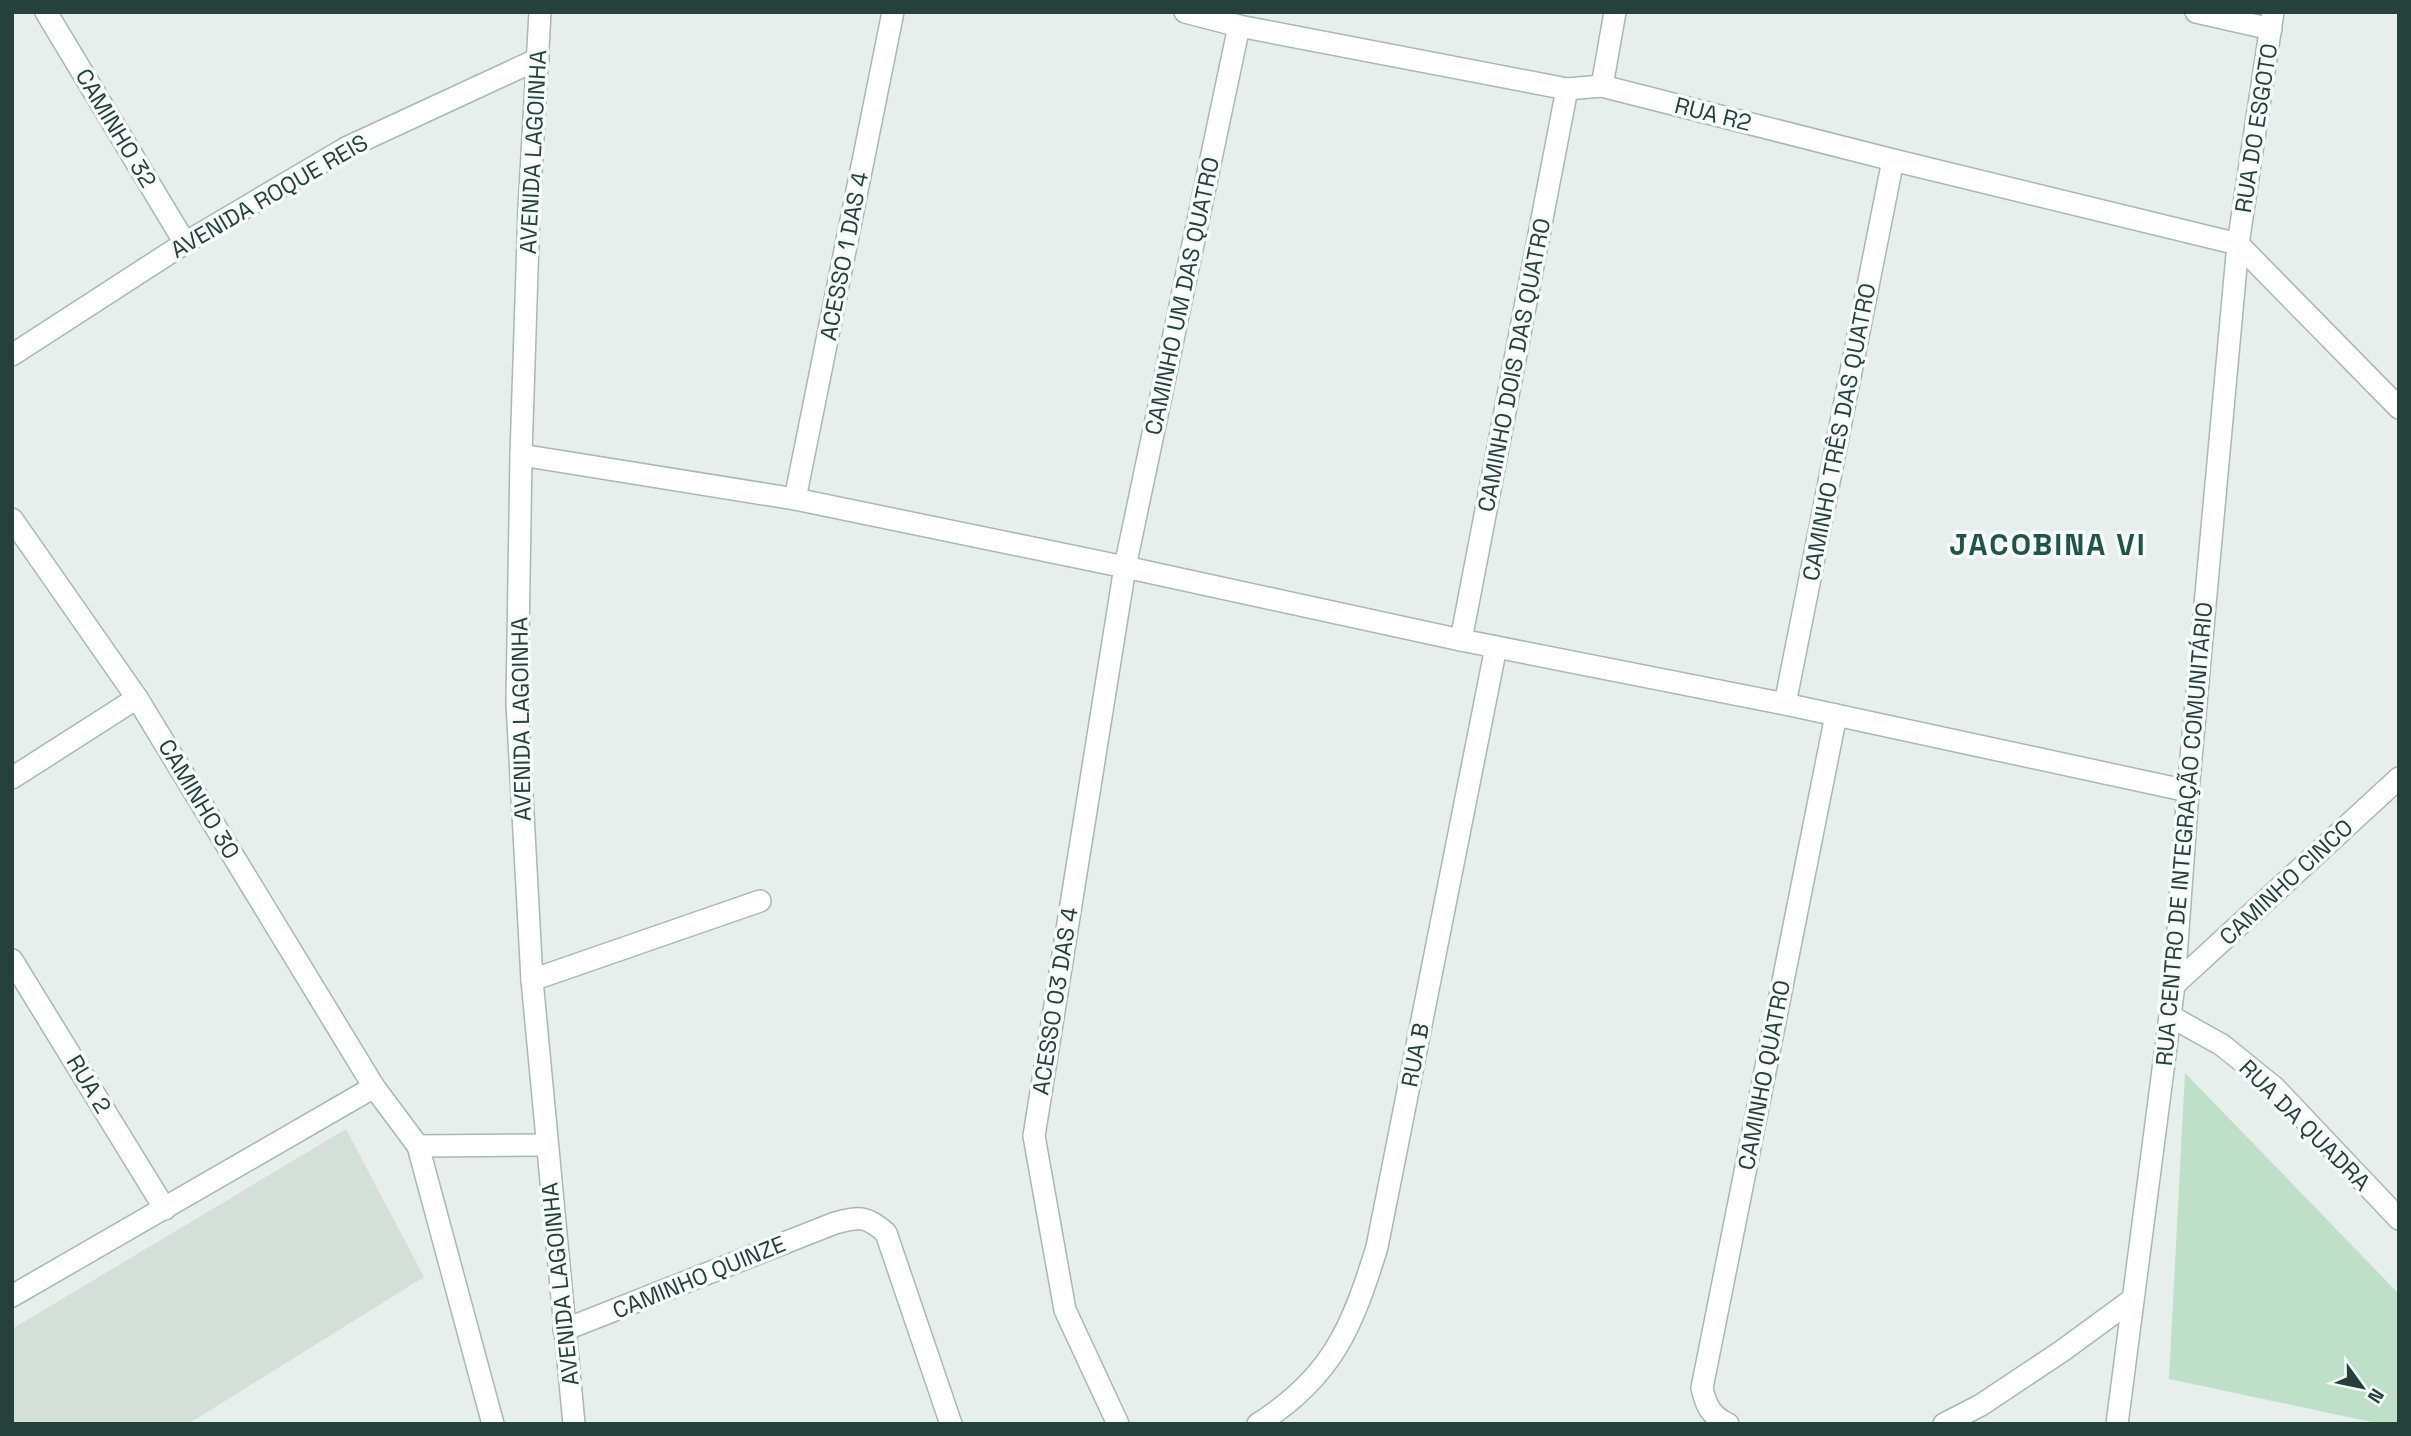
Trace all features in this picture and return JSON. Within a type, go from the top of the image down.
[{"type":"street","name":"CAMINHO 32","points":[[46,12],[186,243]]},
{"type":"street","name":"AVENIDA LAGOINHA","points":[[540,12],[529,209],[517,703],[532,980],[574,1424]]},
{"type":"street","name":"ACESSO 1 DAS 4","points":[[794,499],[893,12]]},
{"type":"street","name":"RUA R2","points":[[1185,12],[1239,26],[1567,89],[1602,86],[2238,244]]},
{"type":"street","points":[[1602,86],[1615,12]]},
{"type":"street","points":[[2196,12],[2272,21]]},
{"type":"street","name":"RUA DO ESGOTO","points":[[2238,244],[2272,21]]},
{"type":"street","name":"CAMINHO UM DAS QUATRO","points":[[1125,566],[1239,26]]},
{"type":"street","name":"AVENIDA ROQUE REIS","points":[[12,355],[186,243],[346,148],[538,59]]},
{"type":"street","name":"CAMINHO DOIS DAS QUATRO","points":[[1461,640],[1567,89]]},
{"type":"street","name":"CAMINHO TRÊS DAS QUATRO","points":[[1785,704],[1893,160]]},
{"type":"street","points":[[2238,244],[2399,408]]},
{"type":"street","name":"RUA CENTRO DE INTEGRAÇÃO COMUNITÁRIO","points":[[2118,1424],[2174,985],[2188,791],[2238,244]]},
{"type":"street","points":[[521,455],[794,499],[1125,566],[1461,640],[1785,704],[2188,791]]},
{"type":"street","name":"CAMINHO 30","points":[[12,519],[137,698],[374,1087],[418,1146]]},
{"type":"street","name":"ACESSO 03 DAS 4","points":[[1118,1424],[1065,1310],[1034,1136],[1125,566]]},
{"type":"street","name":"RUA B","points":[[1258,1424],[1288,1405],[1330,1361],[1360,1302],[1377,1247],[1496,647]]},
{"type":"street","points":[[12,778],[137,698]]},
{"type":"street","name":"CAMINHO QUATRO","points":[[1728,1424],[1715,1418],[1706,1405],[1702,1388],[1836,715]]},
{"type":"street","name":"CAMINHO CINCO","points":[[2174,985],[2399,778]]},
{"type":"street","points":[[532,980],[760,901]]},
{"type":"street","name":"RUA 2","points":[[12,960],[165,1209]]},
{"type":"street","name":"RUA DA QUADRA","points":[[2170,1016],[2222,1045],[2275,1088],[2399,1219]]},
{"type":"street","points":[[12,1296],[374,1087]]},
{"type":"street","points":[[493,1424],[418,1146],[546,1145]]},
{"type":"street","name":"CAMINHO QUINZE","points":[[564,1330],[835,1223],[854,1218],[865,1219],[886,1233],[951,1424]]},
{"type":"street","points":[[1944,1424],[1981,1405],[2062,1351],[2133,1298]]},
{"type":"shaded area","points":[[346,1129],[424,1277],[188,1424],[12,1424],[12,1329]]},
{"type":"green space","points":[[2185,1073],[2399,1294],[2399,1424],[2381,1424],[2169,1379]]},
{"type":"district","name":"JACOBINA VI","points":[[2048,545]]}]
